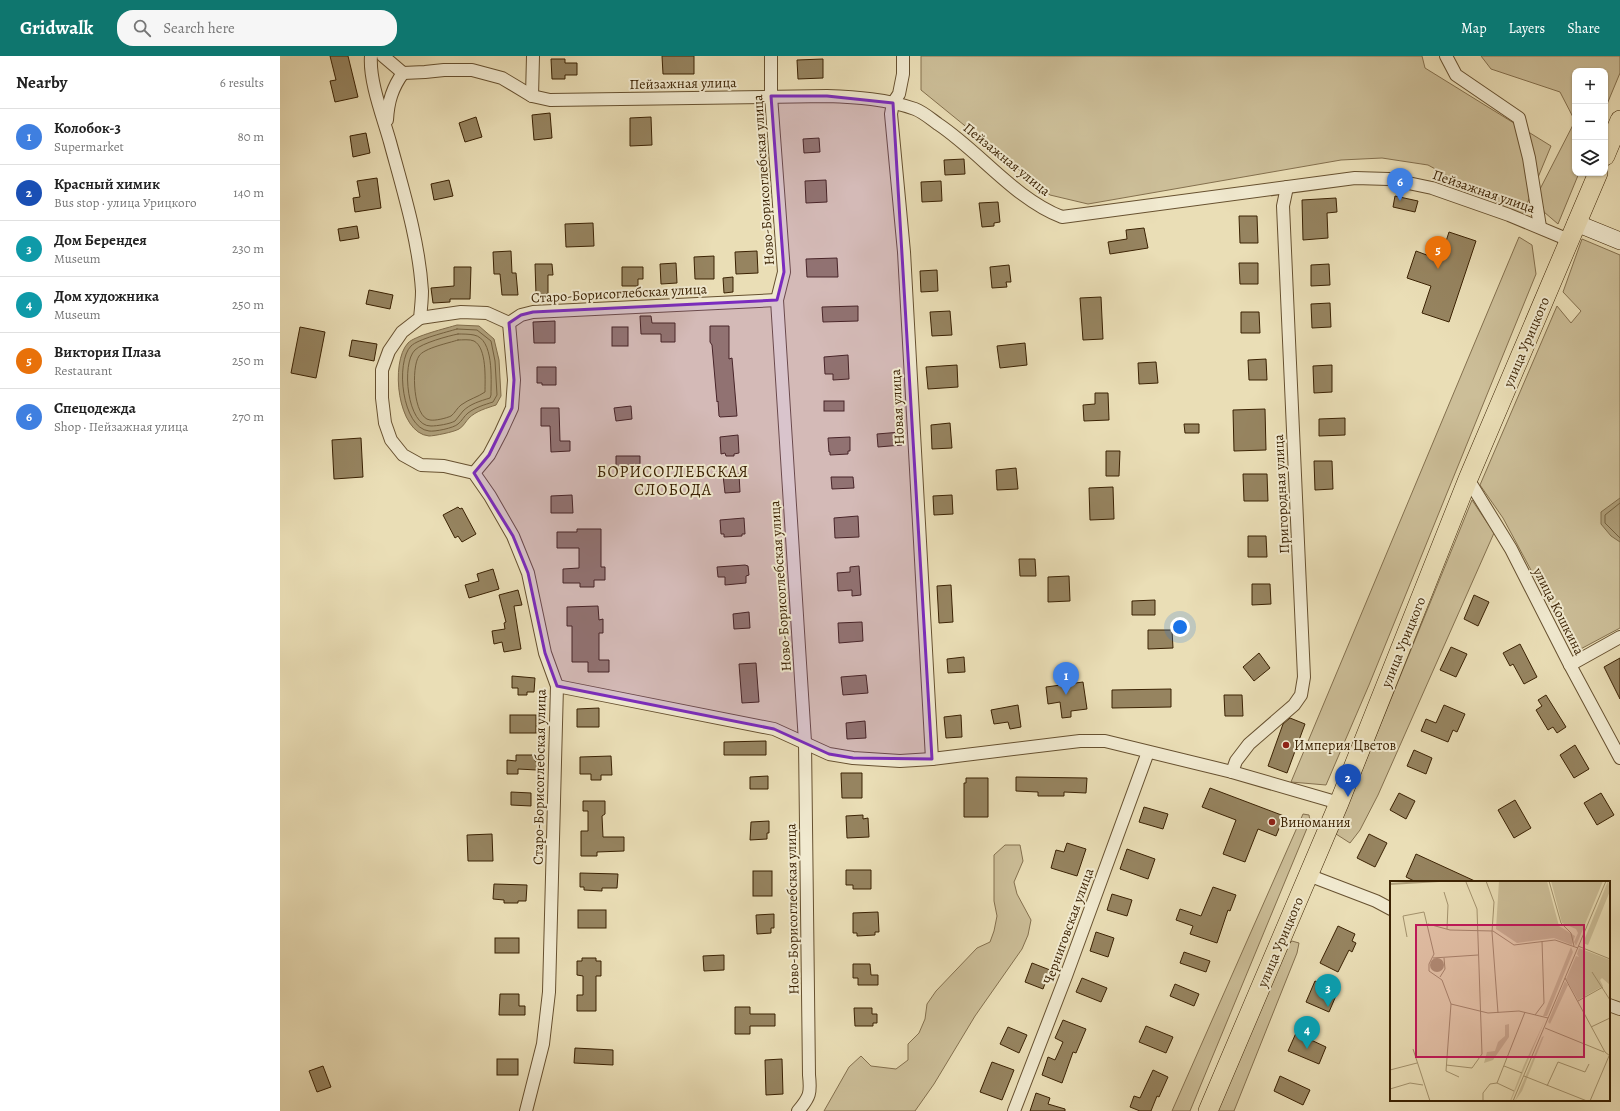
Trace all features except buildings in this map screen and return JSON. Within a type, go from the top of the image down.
[{"type":"main road","points":[[1608,149],[1620,120]]},
{"type":"main road","name":"улица Урицкого","points":[[1208,1111],[1339,803],[1468,479],[1597,176]]},
{"type":"main road","points":[[1573,232],[1620,241]]},
{"type":"street","points":[[371,56],[371,66],[400,177],[417,250],[422,292],[420,318]]},
{"type":"street","points":[[383,56],[403,73],[396,83],[388,103],[386,128]]},
{"type":"street","points":[[532,96],[533,56]]},
{"type":"street","name":"Ново-Борисоглебская улица","points":[[771,56],[772,96],[784,272],[777,300],[805,742],[809,1075],[811,1089],[808,1098],[798,1111]]},
{"type":"street","name":"Новая улица","points":[[903,56],[903,74],[899,94],[893,103],[891,114],[904,252],[932,759]]},
{"type":"street","points":[[1446,56],[1456,75],[1519,118],[1529,158],[1540,227]]},
{"type":"street","name":"Пейзажная улица","points":[[403,73],[444,70],[472,70],[502,78],[532,96],[550,100],[827,96],[864,98],[893,103],[916,109],[949,131],[1016,188],[1046,211],[1062,217],[1355,178],[1389,179],[1432,188],[1540,227],[1573,232]]},
{"type":"street","name":"Пригородная улица","points":[[1232,772],[1236,761],[1249,744],[1294,705],[1301,695],[1304,677],[1283,206],[1287,187]]},
{"type":"street","name":"Старо-Борисоглебская улица","points":[[509,323],[521,315],[532,312],[777,300]]},
{"type":"street","points":[[461,312],[487,313],[509,323],[514,380],[512,408],[489,455],[474,473],[444,466],[421,465],[403,455],[391,440],[384,423],[382,370],[389,351],[402,332],[420,318],[461,312]]},
{"type":"street","name":"Старо-Борисоглебская улица","points":[[474,473],[490,496],[513,536],[525,566],[537,611],[545,653],[557,686],[549,992],[543,1044],[526,1111]]},
{"type":"street","name":"улица Кошкина","points":[[1468,479],[1511,549],[1570,665],[1620,758]]},
{"type":"street","points":[[1570,665],[1620,637]]},
{"type":"street","points":[[557,686],[774,729],[829,754],[853,758],[900,761],[932,759],[1080,741],[1105,741],[1232,772],[1339,803]]},
{"type":"street","name":"Черниговская улица","points":[[1014,1111],[1148,752]]},
{"type":"street","points":[[1308,875],[1376,901],[1390,908]]},
{"type":"street","points":[[1610,1005],[1620,1009]]},
{"type":"highlighted area","points":[[771,96],[827,96],[893,103],[932,759],[853,758],[829,754],[774,729],[557,686],[545,653],[528,573],[513,536],[474,473],[489,455],[512,408],[514,380],[509,323],[521,315],[533,312],[777,300],[784,272]]},
{"type":"shaded area","points":[[921,56],[1422,56],[1425,68],[1551,146],[1522,216],[1428,165],[1382,158],[1341,160],[1088,204],[1050,195],[921,90]]},
{"type":"shaded area","points":[[1481,56],[1620,56],[1620,73],[1608,102],[1608,68],[1572,68],[1572,115],[1560,92],[1491,69]]},
{"type":"shaded area","points":[[1572,127],[1572,176],[1578,176],[1558,224],[1544,212],[1539,191]]},
{"type":"shaded area","points":[[1519,237],[1532,245],[1536,274],[1369,685],[1326,785],[1291,782]]},
{"type":"shaded area","points":[[1582,239],[1620,255],[1620,628],[1575,652],[1503,518],[1480,485],[1557,306],[1571,323],[1581,311],[1563,292]]},
{"type":"shaded area","points":[[1472,500],[1494,533],[1378,795],[1360,830],[1350,843],[1336,834]]},
{"type":"shaded area","points":[[1303,814],[1309,815],[1310,821],[1190,1111],[1172,1111]]},
{"type":"shaded area","points":[[1005,845],[1020,845],[1023,861],[1014,882],[1017,894],[1031,920],[1028,935],[1022,949],[975,1016],[934,1084],[915,1111],[824,1111],[849,1067],[861,1056],[871,1066],[896,1069],[908,1060],[908,1044],[919,1033],[925,1019],[927,1004],[936,991],[977,948],[990,942],[997,916],[994,901],[994,855]]},
{"type":"shaded area","points":[[1292,941],[1299,943],[1297,953],[1234,1111],[1217,1111],[1283,949]]},
{"type":"water","points":[[457,325],[479,326],[494,339],[499,360],[501,396],[496,405],[475,413],[459,429],[444,434],[429,436],[418,432],[410,423],[404,410],[398,380],[402,352],[411,340]]},
{"type":"water","points":[[1620,498],[1620,542],[1611,536],[1601,524],[1601,512]]},
{"type":"place","name":"Спецодежда","points":[[1400,201]]},
{"type":"place","name":"Виктория Плаза","points":[[1438,269]]},
{"type":"place","name":"Колобок-3","points":[[1066,695]]},
{"type":"place","name":"Империя Цветов","points":[[1286,745]]},
{"type":"place","name":"Красный химик","points":[[1348,797]]},
{"type":"place","name":"Виномания","points":[[1272,822]]},
{"type":"place","name":"Дом Берендея","points":[[1328,1007]]},
{"type":"place","name":"Дом художника","points":[[1307,1049]]},
{"type":"district","name":"БОРИСОГЛЕБСКАЯ СЛОБОДА","points":[[673,480]]}]
